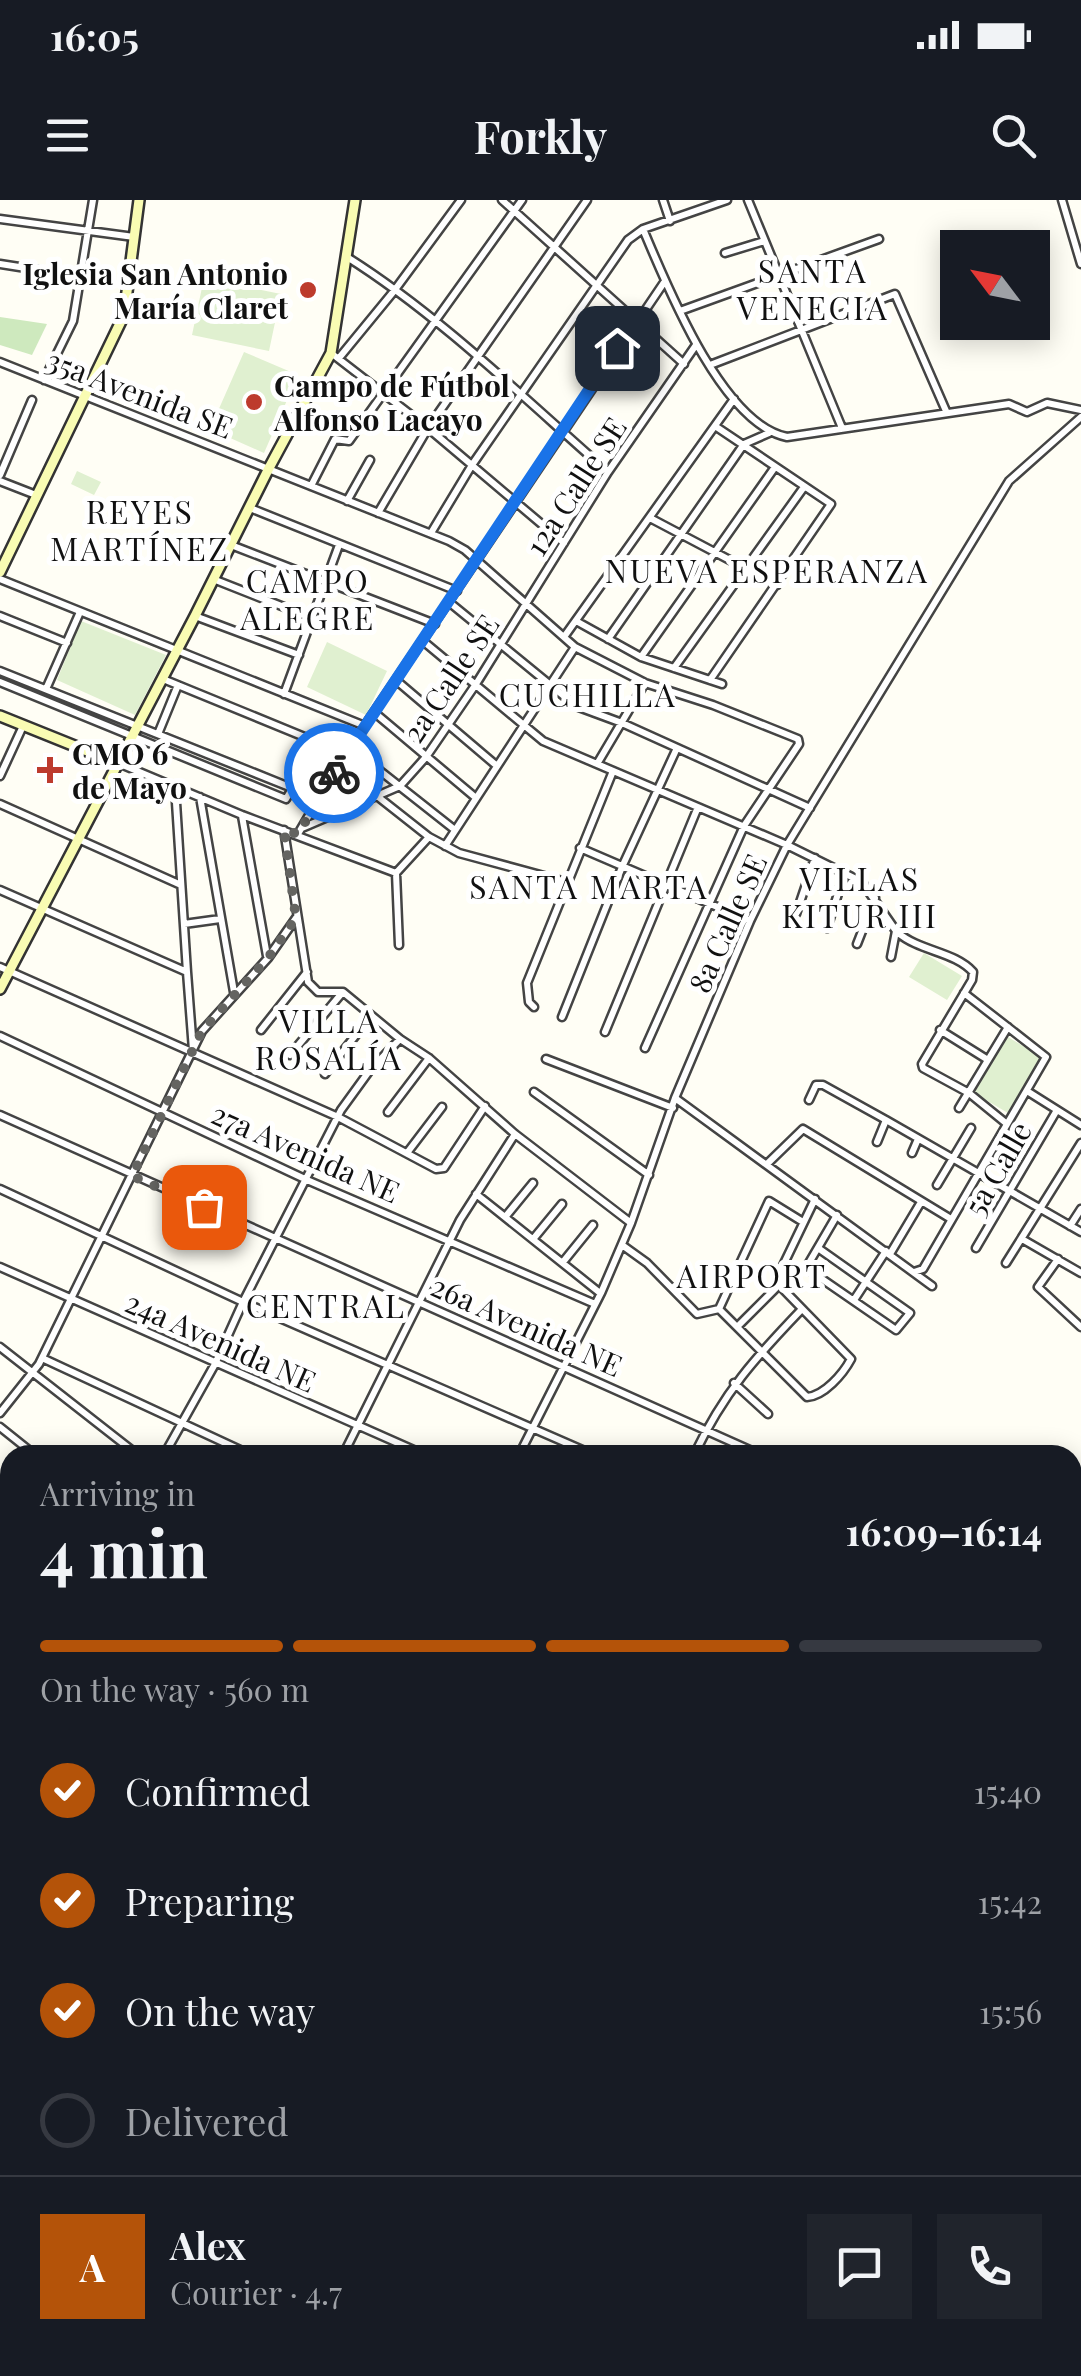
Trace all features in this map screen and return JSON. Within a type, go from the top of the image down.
[{"type":"street","points":[[44,380],[74,322],[93,200]]},
{"type":"street","points":[[1,565],[124,315],[139,200]]},
{"type":"street","points":[[335,356],[355,200]]},
{"type":"street","points":[[0,990],[5,969],[42,909],[269,468],[335,356],[394,291],[461,200]]},
{"type":"street","points":[[502,200],[684,364]]},
{"type":"street","points":[[310,486],[335,439],[350,441],[522,200]]},
{"type":"street","points":[[378,513],[428,428],[587,200]]},
{"type":"street","points":[[663,200],[670,221]]},
{"type":"street","points":[[431,533],[472,465],[628,240],[643,229],[670,221],[701,204],[727,200]]},
{"type":"street","points":[[748,200],[842,428]]},
{"type":"street","points":[[1062,200],[1081,264]]},
{"type":"street","points":[[0,219],[134,237]]},
{"type":"street","points":[[643,229],[696,344],[734,399],[768,433],[787,437],[1009,404],[1027,412],[1047,403],[1081,414]]},
{"type":"street","points":[[680,311],[879,239]]},
{"type":"street","points":[[726,253],[764,241]]},
{"type":"street","points":[[347,257],[435,322],[608,472]]},
{"type":"street","points":[[0,264],[82,276]]},
{"type":"street","points":[[300,831],[348,751],[665,281]]},
{"type":"street","points":[[710,365],[895,294],[946,412]]},
{"type":"street","name":"12a Calle SE","points":[[527,604],[608,472],[696,344]]},
{"type":"street","points":[[335,356],[428,428],[564,543]]},
{"type":"street","name":"35a Avenida SE","points":[[0,362],[449,540],[575,647],[645,683],[798,739],[799,744],[768,787]]},
{"type":"street","points":[[564,637],[734,399]]},
{"type":"street","points":[[32,400],[0,478],[36,494]]},
{"type":"street","name":"8a Calle SE","points":[[525,1445],[622,1245],[675,1098],[750,920],[787,845],[1009,481],[1081,414]]},
{"type":"street","points":[[710,680],[832,504],[715,426]]},
{"type":"street","points":[[608,639],[744,444],[768,433]]},
{"type":"street","points":[[347,501],[370,460]]},
{"type":"street","points":[[641,656],[775,467]]},
{"type":"street","points":[[674,668],[804,487]]},
{"type":"street","points":[[250,508],[457,590]]},
{"type":"street","points":[[650,518],[777,585]]},
{"type":"street","points":[[232,544],[435,624]]},
{"type":"street","points":[[284,694],[339,544]]},
{"type":"street","points":[[214,579],[312,618]]},
{"type":"street","points":[[0,580],[366,726]]},
{"type":"street","points":[[450,602],[576,706],[810,808]]},
{"type":"street","name":"2a Calle SE","points":[[300,831],[400,786],[449,725],[527,604]]},
{"type":"street","points":[[46,690],[80,612]]},
{"type":"street","points":[[0,616],[67,642]]},
{"type":"street","points":[[195,616],[299,655]]},
{"type":"street","points":[[576,620],[641,656],[722,684]]},
{"type":"street","points":[[424,641],[523,726],[569,754],[845,872],[862,882],[875,897],[896,931],[918,947],[968,966],[973,972],[972,980],[922,1064],[1007,1124]]},
{"type":"street","points":[[445,846],[575,647]]},
{"type":"street","points":[[0,671],[292,788]]},
{"type":"street","points":[[162,678],[320,744],[348,751],[456,830]]},
{"type":"street","points":[[397,680],[497,766]]},
{"type":"street","points":[[0,682],[286,799],[320,744]]},
{"type":"street","points":[[597,764],[645,683]]},
{"type":"street","points":[[158,734],[178,685]]},
{"type":"street","points":[[375,713],[476,798]]},
{"type":"street","points":[[0,716],[242,815],[284,830],[300,831],[396,873]]},
{"type":"street","points":[[0,776],[23,726]]},
{"type":"street","points":[[562,1017],[622,867],[677,748]]},
{"type":"street","points":[[534,1007],[528,1002],[528,983],[613,771]]},
{"type":"street","points":[[175,787],[193,1052]]},
{"type":"street","points":[[646,1048],[707,904],[744,826],[768,787]]},
{"type":"street","points":[[200,796],[234,993]]},
{"type":"street","points":[[377,796],[429,837],[458,852],[566,882]]},
{"type":"street","points":[[0,804],[181,885]]},
{"type":"street","points":[[605,1032],[698,807]]},
{"type":"street","points":[[242,815],[268,958]]},
{"type":"street","points":[[284,830],[308,982],[318,992],[343,992],[631,1224]]},
{"type":"street","points":[[400,945],[396,873],[429,837]]},
{"type":"street","points":[[580,848],[750,920]]},
{"type":"street","points":[[796,914],[814,858]]},
{"type":"street","points":[[827,928],[845,872]]},
{"type":"street","points":[[0,890],[187,972]]},
{"type":"street","points":[[857,944],[875,897]]},
{"type":"street","points":[[0,1413],[42,1358],[202,1031],[268,958],[296,918]]},
{"type":"street","points":[[184,924],[220,919]]},
{"type":"street","points":[[891,957],[896,931]]},
{"type":"street","points":[[5,969],[338,1117],[436,1169],[444,1168],[485,1106]]},
{"type":"street","points":[[261,1030],[308,971]]},
{"type":"street","points":[[290,1055],[343,992]]},
{"type":"street","points":[[914,1272],[923,1269],[1046,1058],[964,993]]},
{"type":"street","points":[[325,1074],[371,1016]]},
{"type":"street","points":[[960,1108],[1008,1027]]},
{"type":"street","points":[[940,1030],[988,1060]]},
{"type":"street","name":"27a Avenida NE","points":[[0,1036],[307,1180],[595,1304]]},
{"type":"street","points":[[170,1445],[338,1117],[370,1070],[400,1039]]},
{"type":"street","points":[[388,1112],[429,1058]]},
{"type":"street","points":[[546,1059],[673,1108]]},
{"type":"street","points":[[809,1100],[816,1085],[823,1085],[1081,1232]]},
{"type":"street","points":[[1027,1091],[1081,1126]]},
{"type":"street","points":[[534,1092],[649,1174]]},
{"type":"street","points":[[675,1098],[932,1286]]},
{"type":"street","points":[[408,1153],[442,1107]]},
{"type":"street","name":"5a Calle","points":[[976,1248],[1057,1110]]},
{"type":"street","name":"26a Avenida NE","points":[[0,1115],[739,1445]]},
{"type":"street","points":[[876,1142],[886,1120]]},
{"type":"street","points":[[937,1185],[971,1128]]},
{"type":"street","points":[[767,1164],[803,1129],[951,1219]]},
{"type":"street","points":[[347,1445],[450,1240],[515,1134]]},
{"type":"street","points":[[912,1153],[918,1139]]},
{"type":"street","points":[[1006,1263],[1081,1143]]},
{"type":"street","points":[[506,1216],[532,1182]]},
{"type":"street","points":[[0,1189],[243,1302],[572,1445]]},
{"type":"street","points":[[476,1194],[601,1293]]},
{"type":"street","points":[[719,1309],[807,1397],[819,1395],[847,1367],[850,1359],[778,1284],[777,1278],[815,1199]]},
{"type":"street","points":[[719,1309],[769,1201],[803,1222]]},
{"type":"street","points":[[854,1300],[922,1202]]},
{"type":"street","points":[[534,1238],[562,1204]]},
{"type":"street","points":[[1070,1226],[1081,1208]]},
{"type":"street","points":[[818,1248],[910,1313],[896,1330],[806,1268],[818,1248],[838,1215]]},
{"type":"street","points":[[563,1262],[593,1225]]},
{"type":"street","points":[[1022,1238],[1081,1273]]},
{"type":"street","points":[[622,1245],[647,1263],[698,1314],[719,1309]]},
{"type":"street","points":[[1058,1259],[1038,1287],[1081,1326]]},
{"type":"street","name":"24a Avenida NE","points":[[0,1267],[403,1445]]},
{"type":"street","points":[[737,1328],[778,1284]]},
{"type":"street","points":[[699,1445],[734,1383],[802,1308]]},
{"type":"street","points":[[0,1347],[125,1445]]},
{"type":"street","points":[[42,1358],[228,1445]]},
{"type":"street","points":[[734,1383],[768,1414]]},
{"type":"street","points":[[0,1428],[23,1445]]},
{"type":"green space","points":[[204,278],[281,294],[269,351],[192,335]]},
{"type":"green space","points":[[0,317],[47,324],[32,355],[0,345]]},
{"type":"green space","name":"Campo de Fútbol Alfonso Lacayo","points":[[244,352],[298,375],[264,453],[210,429]]},
{"type":"green space","points":[[77,471],[101,482],[94,495],[71,484]]},
{"type":"green space","points":[[81,621],[166,655],[135,715],[57,680]]},
{"type":"green space","points":[[327,642],[387,671],[366,715],[307,687]]},
{"type":"green space","points":[[924,953],[962,976],[947,1000],[909,977]]},
{"type":"green space","points":[[1008,1037],[1041,1057],[1008,1113],[974,1093]]},
{"type":"way so far","points":[[204,1207],[132,1176],[202,1031],[268,958],[296,918],[284,830],[298,834],[334,773]]},
{"type":"place","name":"Iglesia San Antonio María Claret","points":[[308,290]]},
{"type":"place","name":"Campo de Fútbol Alfonso Lacayo","points":[[254,402]]},
{"type":"place","name":"CMO 6 de Mayo","points":[[50,770]]},
{"type":"district","name":"SANTA VENECIA","points":[[813,288]]},
{"type":"district","name":"REYES MARTÍNEZ","points":[[140,528]]},
{"type":"district","name":"NUEVA ESPERANZA","points":[[767,569]]},
{"type":"district","name":"CAMPO ALEGRE","points":[[308,598]]},
{"type":"district","name":"CUCHILLA","points":[[588,693]]},
{"type":"district","name":"SANTA MARTA","points":[[589,885]]},
{"type":"district","name":"VILLAS KITUR III","points":[[860,896]]},
{"type":"district","name":"VILLA ROSALÍA","points":[[329,1038]]},
{"type":"district","name":"AIRPORT","points":[[752,1274]]},
{"type":"district","name":"CENTRAL","points":[[326,1304]]},
{"type":"route","points":[[334,773],[617,348]]}]
